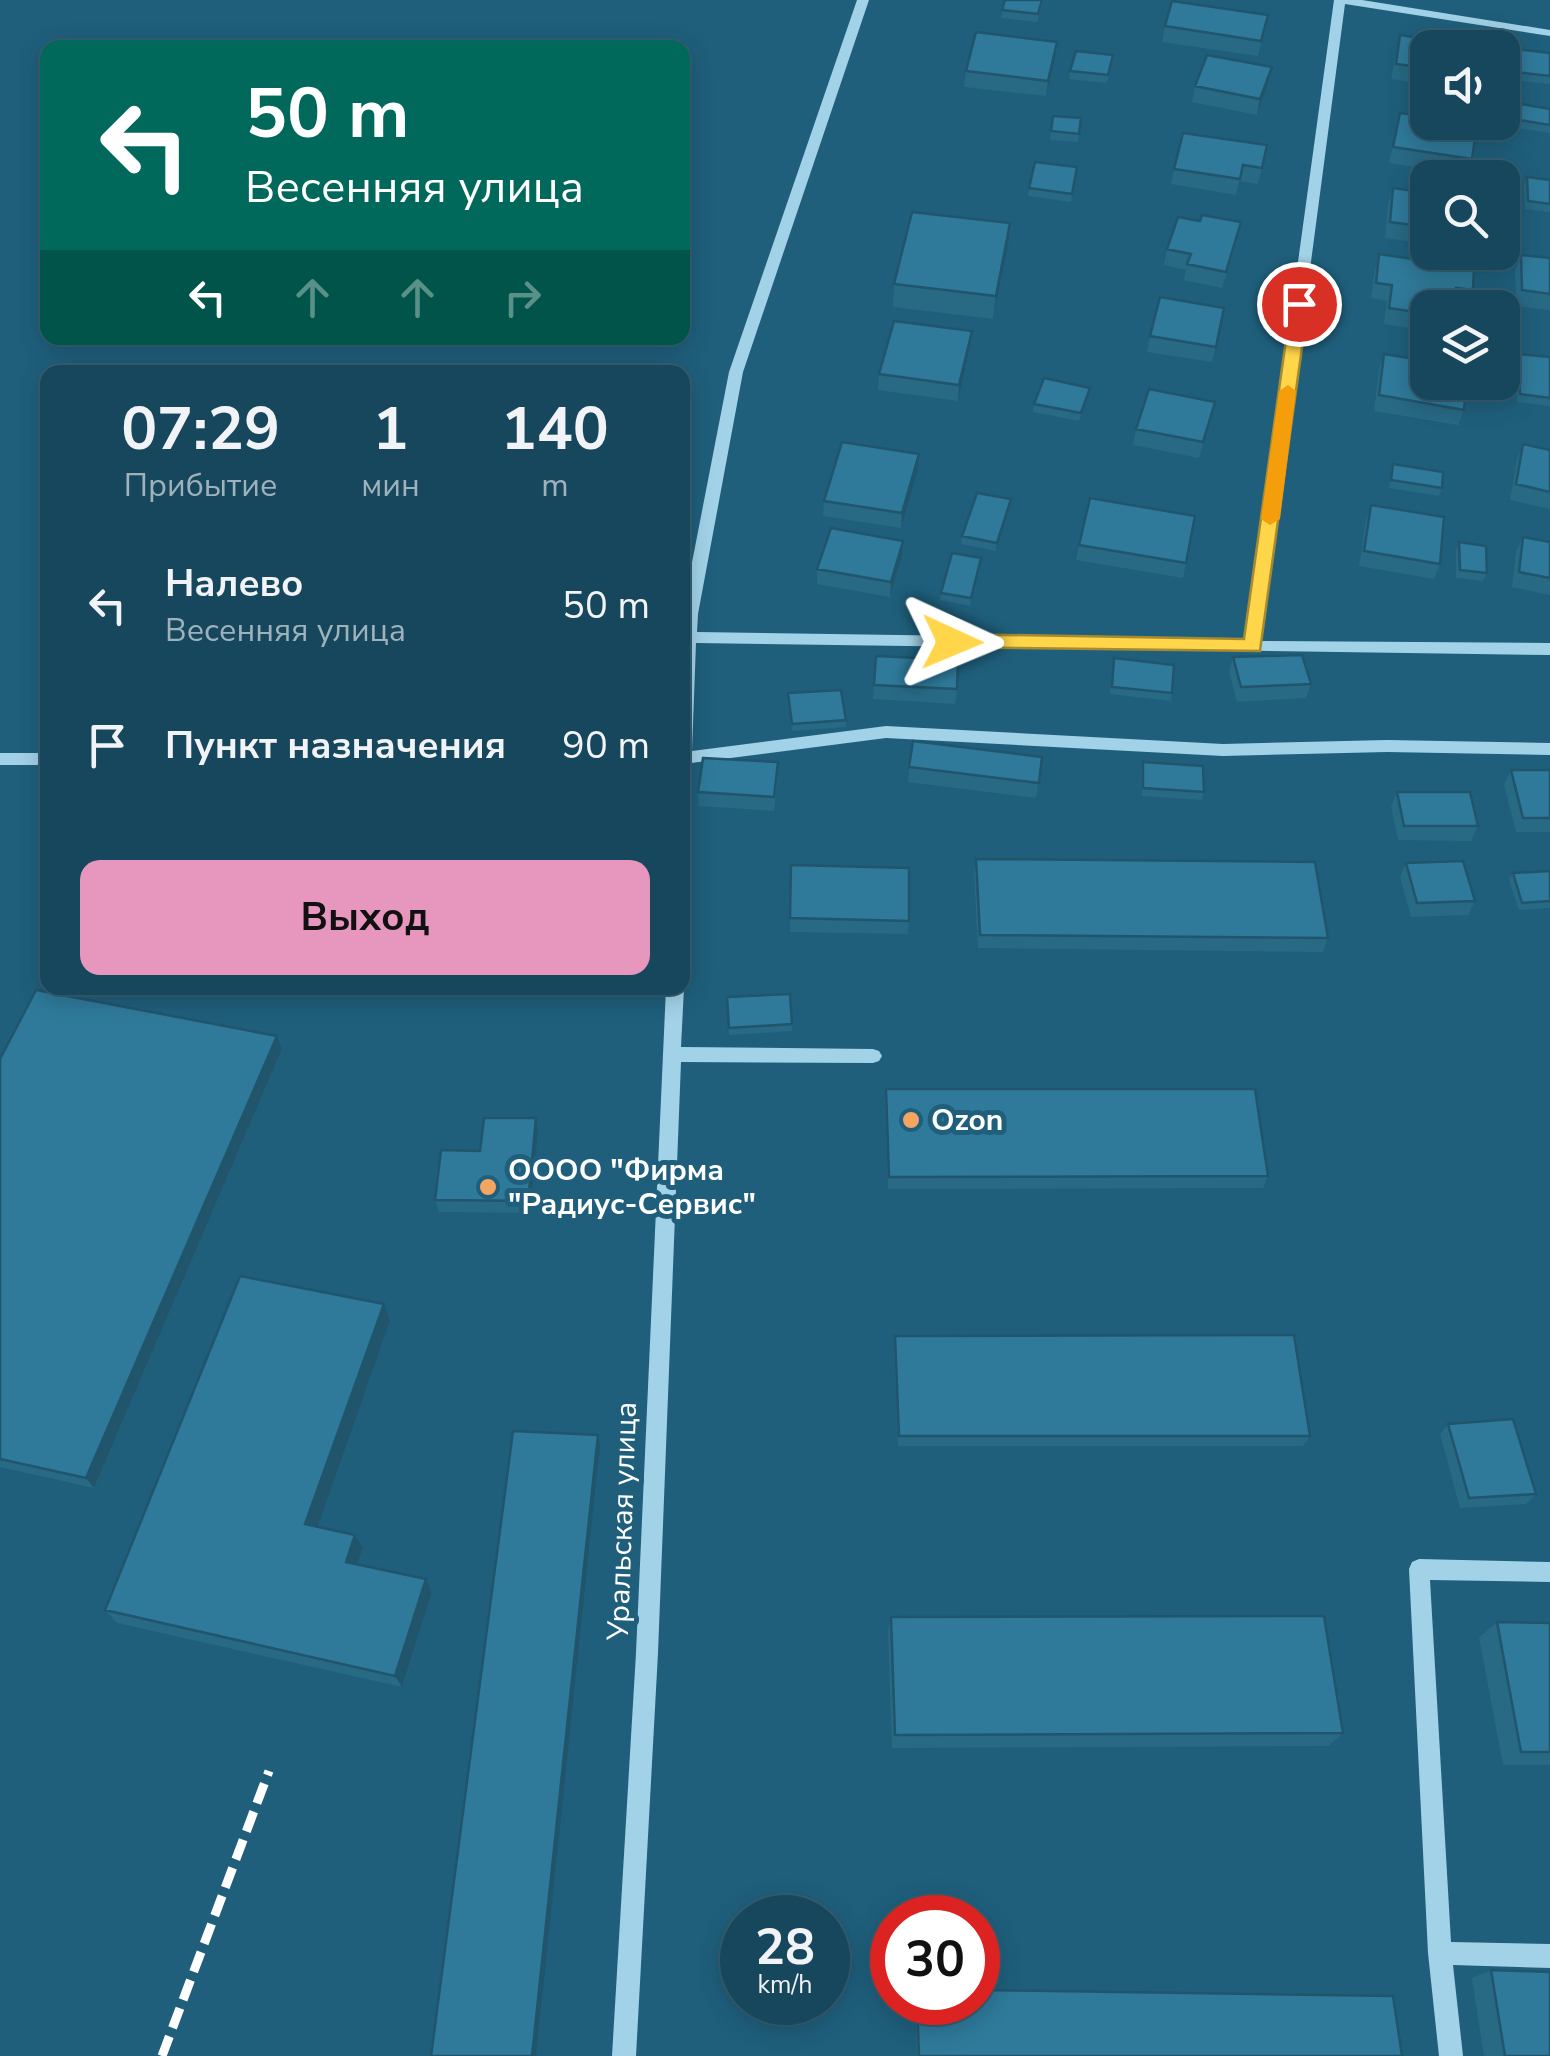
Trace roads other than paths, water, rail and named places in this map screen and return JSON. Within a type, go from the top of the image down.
[{"type":"street","points":[[690,614],[736,372],[862,0]]},
{"type":"street","points":[[1253,646],[1340,0],[1550,33]]},
{"type":"street","points":[[690,638],[1550,649]]},
{"type":"street","points":[[690,757],[886,732],[1223,750],[1550,749]]},
{"type":"street","points":[[0,759],[40,759]]},
{"type":"street","name":"Уральская улица","points":[[624,2056],[674,995]]},
{"type":"street","points":[[672,1054],[873,1056]]},
{"type":"street","points":[[1451,2056],[1440,1953],[1419,1569],[1550,1572]]},
{"type":"street","points":[[1440,1953],[1550,1956]]},
{"type":"railway","points":[[162,2056],[269,1771]]},
{"type":"place","name":"Ozon","points":[[911,1120]]},
{"type":"place","name":"ОООО \"Фирма \"Радиус-Сервис\"","points":[[488,1187]]}]
